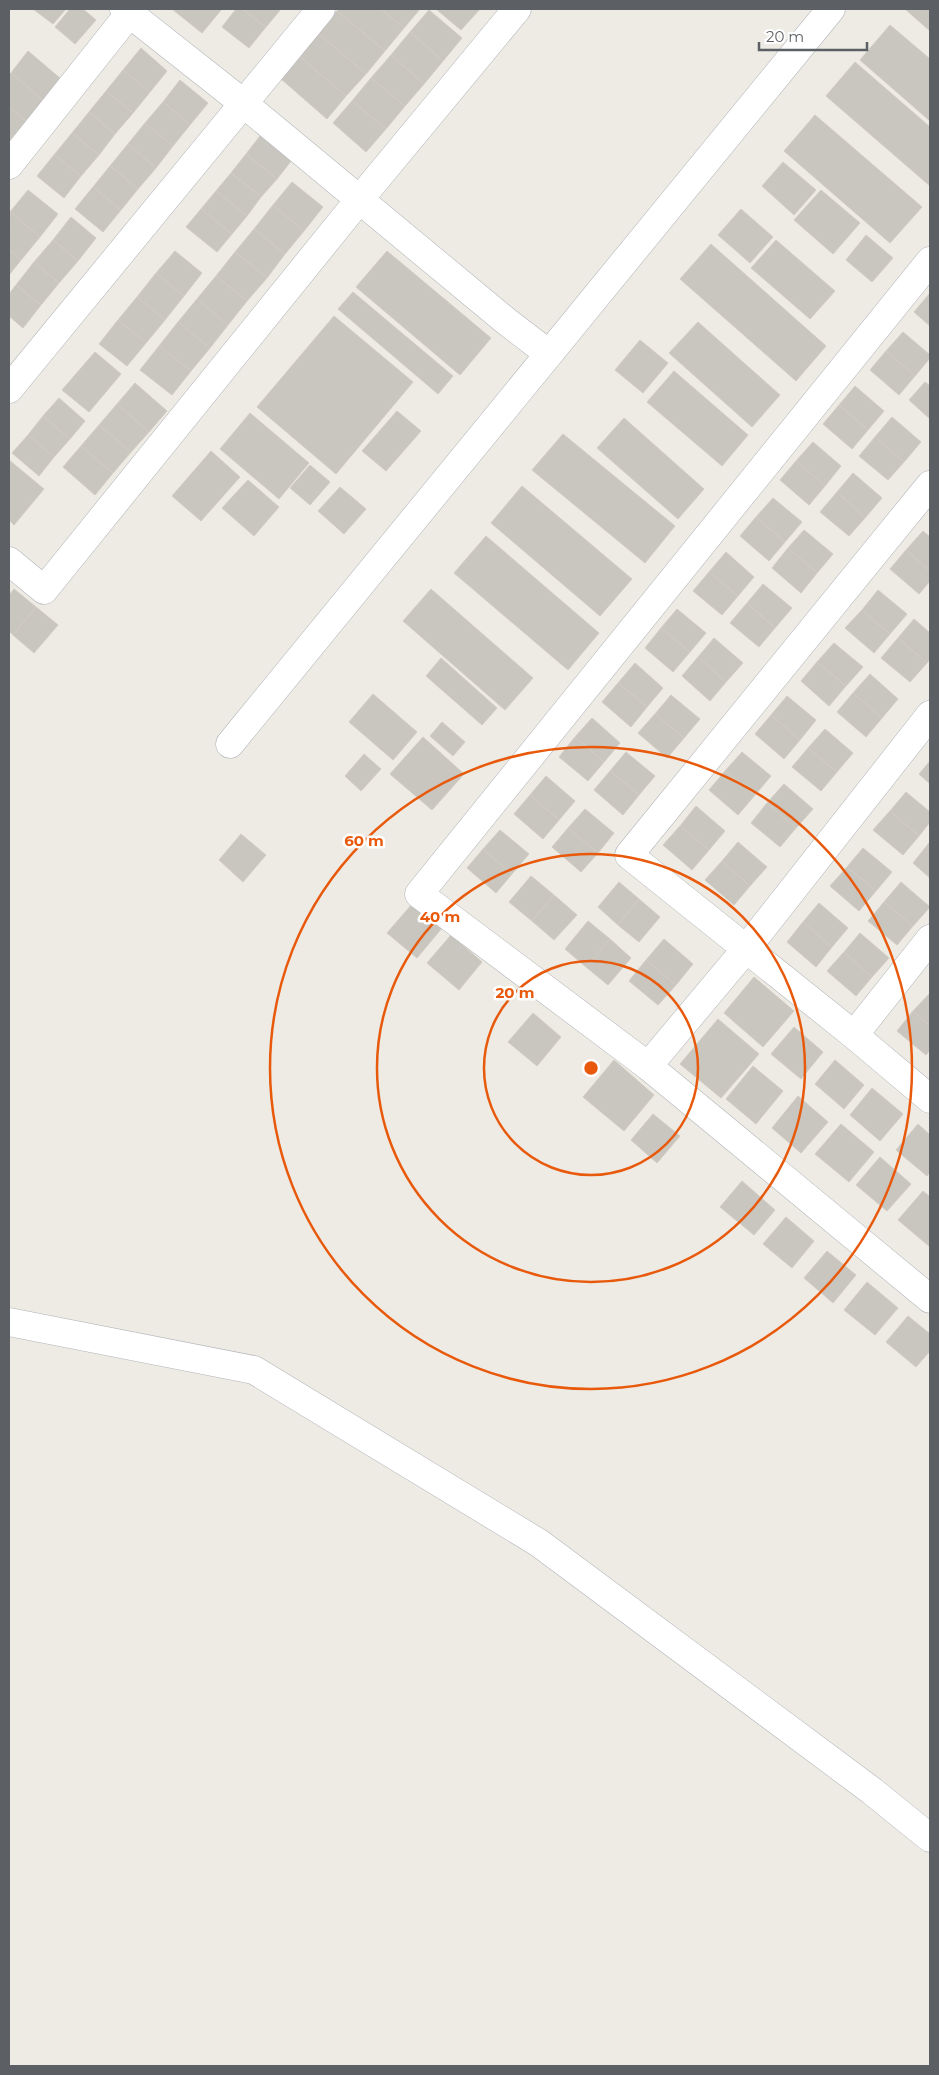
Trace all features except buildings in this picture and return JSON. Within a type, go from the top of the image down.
[{"type":"street","points":[[11,382],[321,9]]},
{"type":"street","points":[[9,561],[44,590],[359,200],[517,9]]},
{"type":"street","points":[[230,744],[831,9]]},
{"type":"street","points":[[9,165],[129,10],[506,321],[549,354]]},
{"type":"street","points":[[930,261],[419,894],[648,1066],[930,1299]]},
{"type":"street","points":[[930,485],[629,855],[854,1035],[930,1099]]},
{"type":"street","points":[[648,1066],[746,949],[930,715]]},
{"type":"street","points":[[854,1035],[930,938]]},
{"type":"street","points":[[9,1322],[254,1370],[539,1543],[872,1791],[930,1838]]}]
